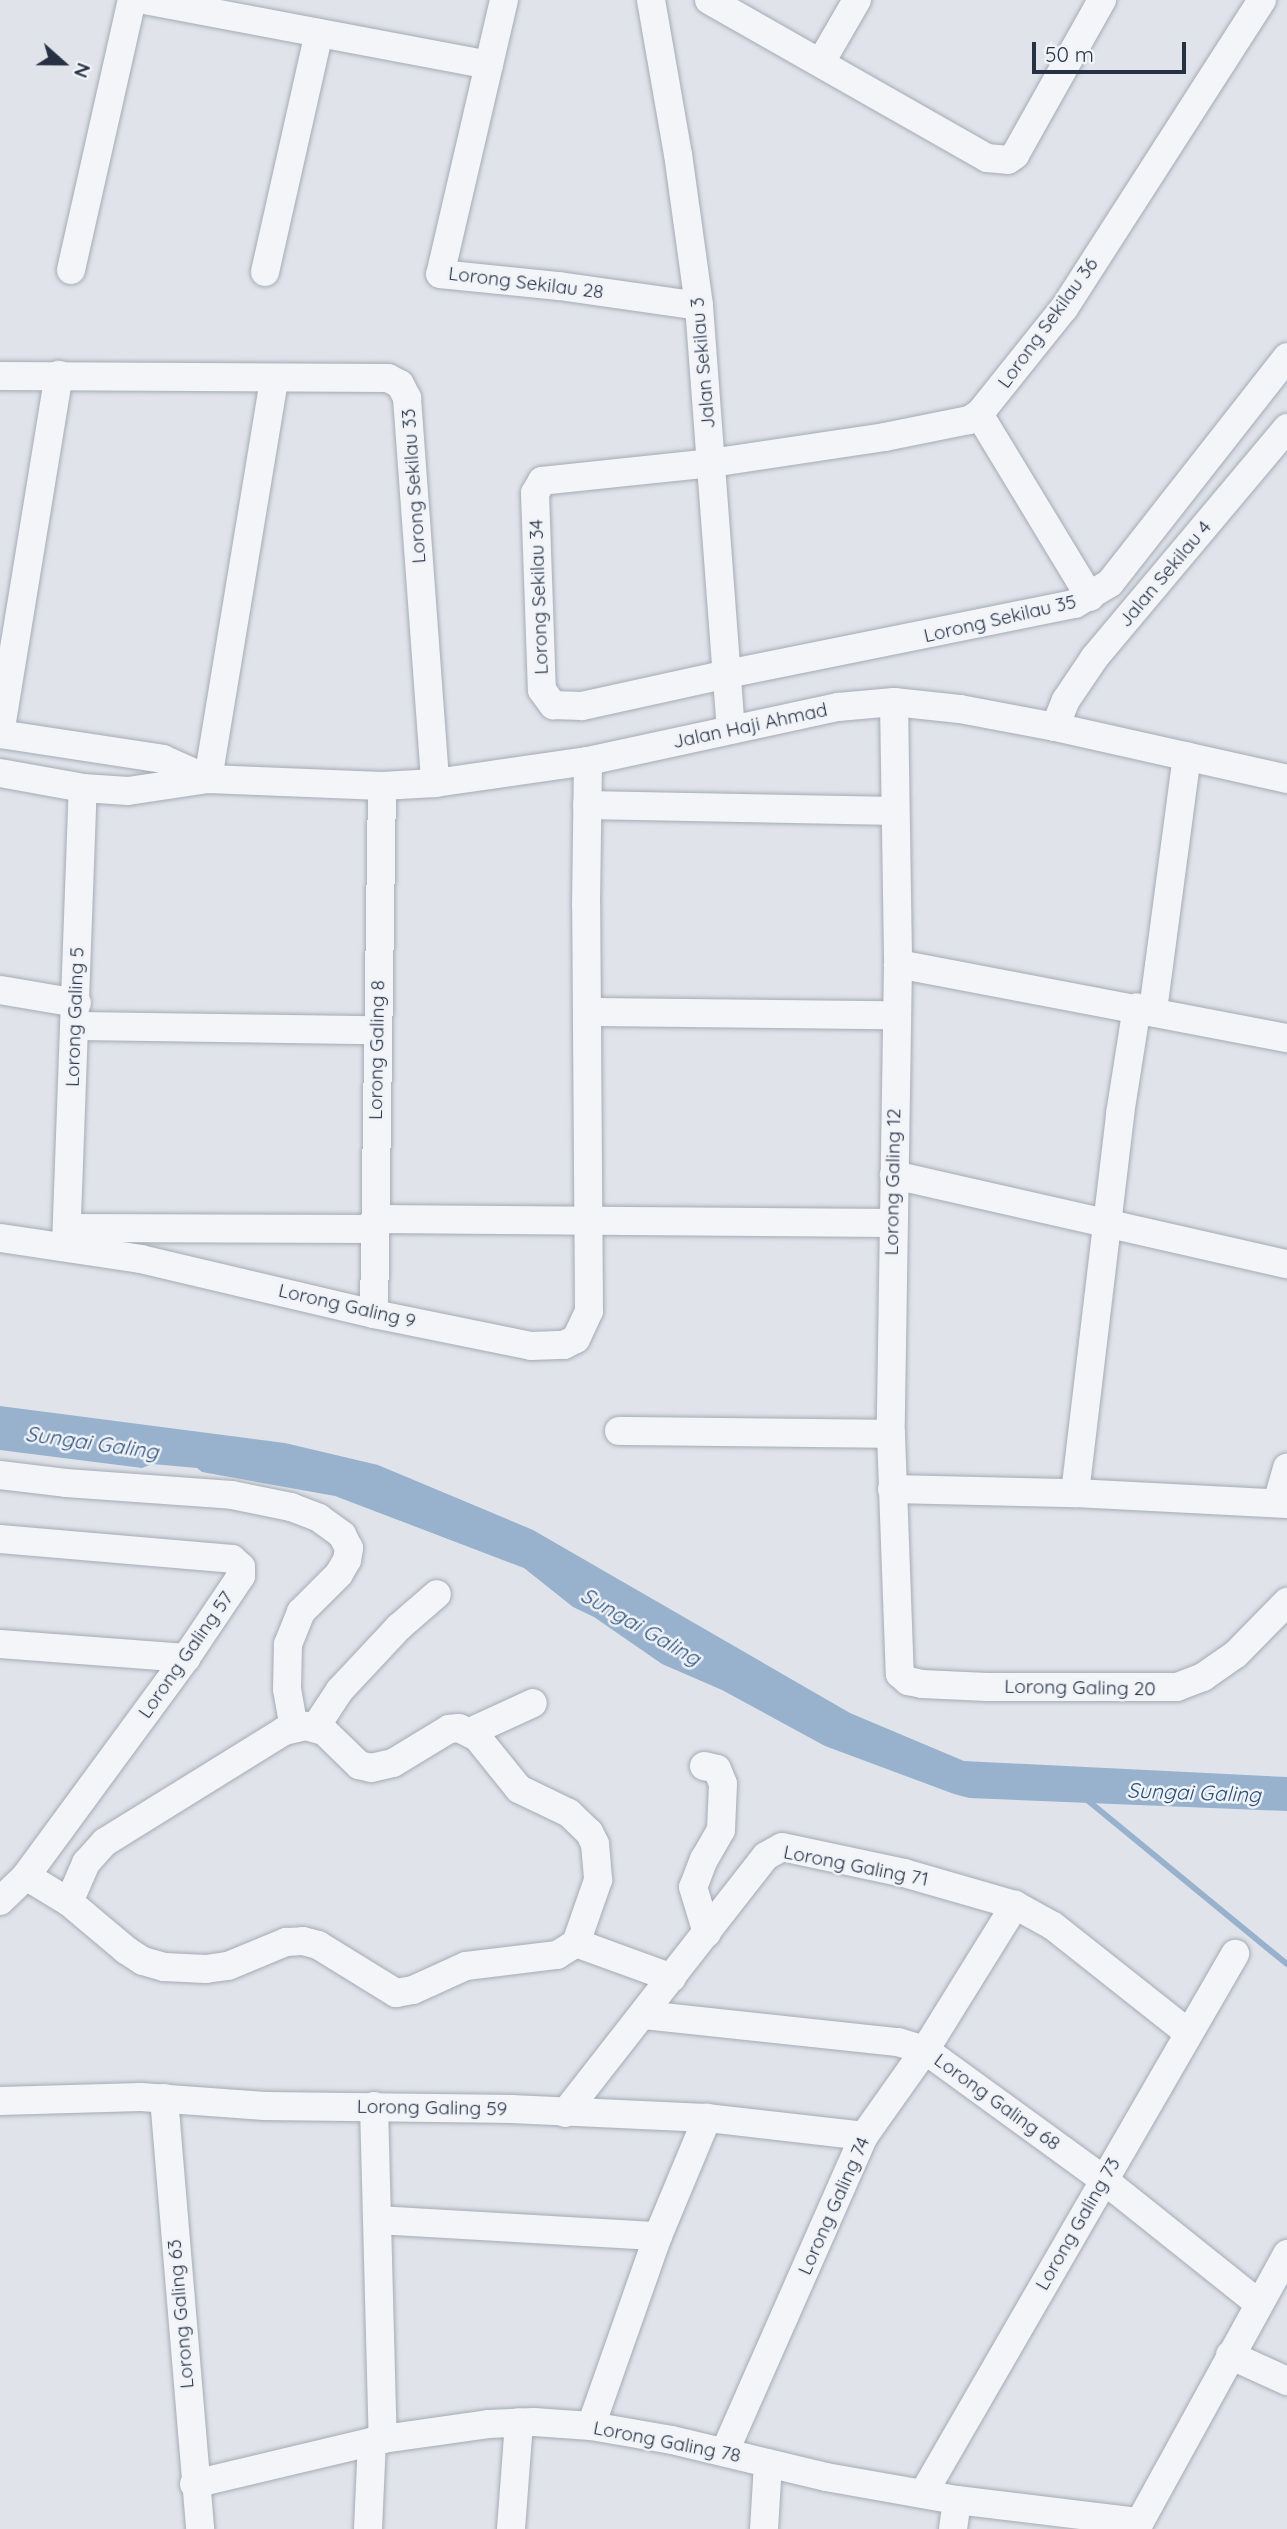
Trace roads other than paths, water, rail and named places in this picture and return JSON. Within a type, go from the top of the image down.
[{"type":"street","points":[[71,270],[132,0]]},
{"type":"street","points":[[145,0],[489,65]]},
{"type":"street","name":"Lorong Sekilau 28","points":[[504,0],[440,274],[559,286],[699,306]]},
{"type":"street","name":"Jalan Sekilau 3","points":[[650,0],[678,154],[699,306],[731,729]]},
{"type":"street","points":[[709,0],[987,158],[1008,160],[1015,155],[1102,0]]},
{"type":"street","points":[[821,62],[857,0]]},
{"type":"street","name":"Lorong Sekilau 36","points":[[979,414],[1064,308],[1262,0]]},
{"type":"street","points":[[265,272],[319,33]]},
{"type":"street","name":"Lorong Sekilau 35","points":[[727,674],[978,626],[1075,604],[1090,597],[1110,583],[1287,357]]},
{"type":"street","name":"Lorong Sekilau 33","points":[[0,376],[165,374],[274,379],[388,378],[395,380],[406,390],[435,783]]},
{"type":"street","points":[[0,734],[59,375]]},
{"type":"street","points":[[208,779],[274,379]]},
{"type":"street","points":[[712,463],[885,437],[970,420],[979,414],[1090,597]]},
{"type":"street","name":"Jalan Sekilau 4","points":[[1055,727],[1066,700],[1095,657],[1287,428]]},
{"type":"street","name":"Lorong Sekilau 34","points":[[712,463],[542,481],[535,494],[542,690],[553,705],[582,706],[727,674]]},
{"type":"street","name":"Jalan Haji Ahmad","points":[[0,773],[83,788],[128,791],[208,779],[382,786],[435,783],[588,761],[838,707],[894,702],[960,709],[1055,727],[1287,779]]},
{"type":"street","name":"Lorong Galing 12","points":[[894,702],[898,964],[892,1223],[891,1434],[897,1662]]},
{"type":"street","name":"Jalan Haji Ahmad","points":[[0,734],[163,760],[208,779]]},
{"type":"street","points":[[1075,1493],[1107,1224],[1187,756]]},
{"type":"street","name":"Lorong Galing 9","points":[[0,1238],[67,1237],[374,1314],[531,1346],[564,1345],[576,1339],[589,1311],[588,761]]},
{"type":"street","name":"Lorong Galing 8","points":[[374,1314],[382,786]]},
{"type":"street","name":"Lorong Galing 5","points":[[67,1237],[83,788]]},
{"type":"street","points":[[587,805],[895,811]]},
{"type":"street","points":[[898,964],[1287,1038]]},
{"type":"street","points":[[0,990],[77,1014],[378,1030]]},
{"type":"street","points":[[588,1012],[897,1015]]},
{"type":"street","points":[[894,1175],[1287,1264]]},
{"type":"street","points":[[67,1237],[376,1224],[892,1223]]},
{"type":"street","points":[[619,1431],[891,1434]]},
{"type":"street","points":[[892,1489],[1075,1493],[1282,1503],[1287,1467]]},
{"type":"street","points":[[0,1475],[66,1483],[232,1495],[291,1507],[319,1518],[342,1535],[349,1548],[347,1560],[339,1574],[301,1612],[288,1644],[287,1689],[305,1727]]},
{"type":"street","name":"Lorong Galing 57","points":[[0,1539],[232,1559],[241,1567],[241,1576],[186,1658],[26,1876],[0,1901]]},
{"type":"street","points":[[69,1902],[86,1863],[111,1838],[237,1757],[305,1727],[399,1627],[437,1594]]},
{"type":"street","name":"Lorong Galing 20","points":[[897,1662],[900,1674],[908,1681],[922,1684],[1177,1687],[1203,1677],[1236,1654],[1287,1602]]},
{"type":"street","points":[[0,1644],[186,1658]]},
{"type":"street","points":[[470,1732],[533,1703]]},
{"type":"street","points":[[26,1876],[69,1902],[143,1961],[183,1969],[228,1966],[286,1942],[303,1941],[318,1945],[396,1993],[413,1990],[466,1966],[557,1955],[576,1943],[598,1880],[595,1844],[589,1832],[569,1813],[514,1785],[470,1732],[459,1728],[449,1729],[393,1763],[371,1768],[359,1765],[324,1731],[305,1727]]},
{"type":"street","points":[[704,1766],[717,1769],[723,1784],[721,1830],[704,1859],[693,1887],[706,1933]]},
{"type":"street","name":"Lorong Galing 71","points":[[565,2113],[766,1856],[782,1847],[904,1873],[1015,1905],[1053,1926],[1188,2032]]},
{"type":"street","name":"Lorong Galing 74","points":[[725,2451],[864,2136],[925,2050],[1015,1905]]},
{"type":"street","points":[[576,1943],[672,1978]]},
{"type":"street","name":"Lorong Galing 73","points":[[923,2494],[1235,1954]]},
{"type":"street","name":"Lorong Galing 68","points":[[644,2015],[898,2042],[925,2050],[1104,2180],[1258,2303]]},
{"type":"street","name":"Lorong Galing 59","points":[[0,2101],[164,2098],[265,2106],[374,2106],[707,2118],[864,2136]]},
{"type":"street","name":"Lorong Galing 63","points":[[164,2098],[194,2484],[200,2529]]},
{"type":"street","points":[[368,2529],[377,2441],[378,2220],[374,2106]]},
{"type":"street","points":[[591,2426],[658,2236],[707,2118]]},
{"type":"street","points":[[378,2220],[658,2236]]},
{"type":"street","points":[[1138,2525],[1287,2254]]},
{"type":"street","points":[[1230,2355],[1287,2381]]},
{"type":"street","points":[[511,2529],[519,2422]]},
{"type":"street","name":"Lorong Galing 78","points":[[194,2484],[377,2441],[519,2422],[591,2426],[725,2451],[768,2463],[923,2494],[1138,2525]]},
{"type":"street","points":[[764,2529],[768,2463]]},
{"type":"street","points":[[953,2529],[957,2500]]},
{"type":"water","name":"Sungai Galing","points":[[0,1406],[285,1443],[378,1465],[533,1530],[850,1713],[964,1761],[1287,1777],[1287,1811],[969,1798],[954,1794],[825,1746],[722,1690],[662,1664],[594,1617],[573,1607],[524,1568],[335,1496],[202,1472],[197,1468],[152,1464],[142,1468],[0,1450]]},
{"type":"waterway","points":[[1086,1799],[1287,1964]]}]
